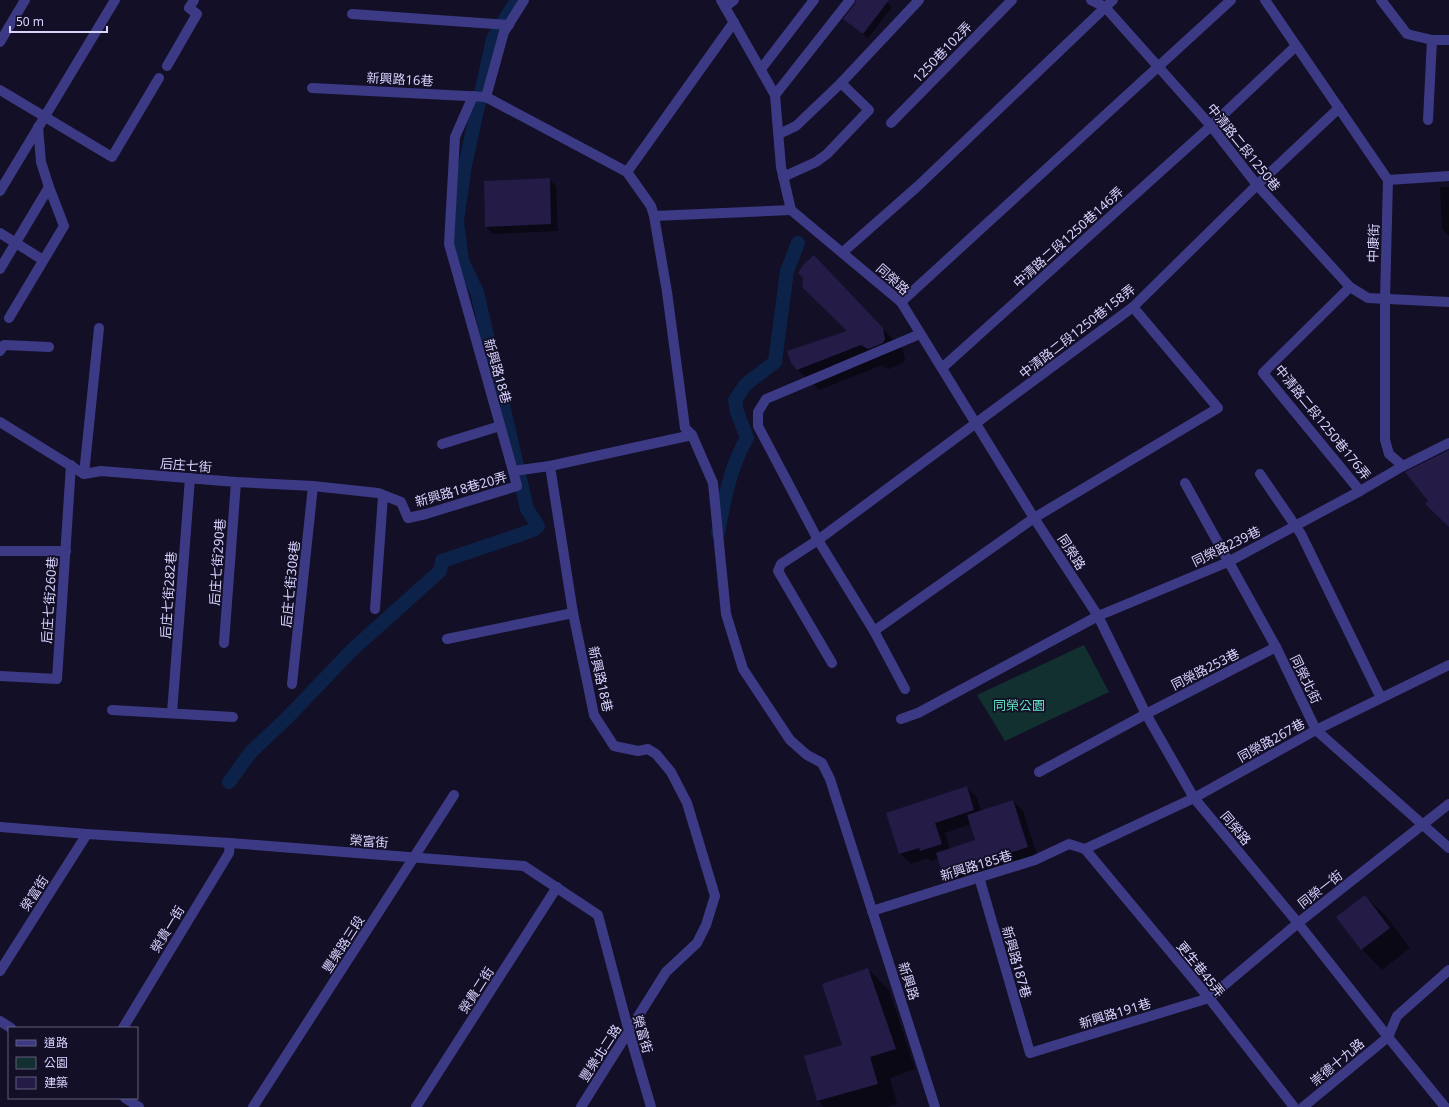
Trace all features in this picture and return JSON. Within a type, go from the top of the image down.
[{"type":"street","points":[[0,42],[25,0]]},
{"type":"street","points":[[0,191],[114,0]]},
{"type":"street","points":[[167,66],[197,14],[189,8],[194,0]]},
{"type":"street","points":[[524,0],[504,32],[486,97],[627,172],[734,22]]},
{"type":"street","points":[[654,216],[791,210],[781,168],[775,95],[723,4],[734,0]]},
{"type":"street","points":[[761,69],[814,0]]},
{"type":"street","points":[[775,95],[850,0]]},
{"type":"street","points":[[779,134],[796,126],[841,83],[919,0]]},
{"type":"street","name":"1250巷102弄","points":[[891,123],[1012,0]]},
{"type":"street","name":"中清路二段1250巷","points":[[1091,0],[1109,3],[1158,66],[1212,126],[1257,185],[1350,287],[1368,298],[1449,302]]},
{"type":"street","points":[[901,302],[1231,0]]},
{"type":"street","points":[[1265,0],[1388,180],[1449,176]]},
{"type":"street","points":[[1381,0],[1407,34],[1432,40],[1449,40]]},
{"type":"street","points":[[843,252],[918,186],[1109,3]]},
{"type":"street","points":[[352,14],[509,25]]},
{"type":"street","points":[[1428,120],[1432,40]]},
{"type":"street","name":"中清路二段1250巷146弄","points":[[942,368],[1212,126],[1296,46]]},
{"type":"street","points":[[0,90],[112,157],[160,78]]},
{"type":"street","points":[[784,177],[816,162],[827,154],[869,110],[841,83]]},
{"type":"street","name":"新興路16巷","points":[[312,88],[486,97]]},
{"type":"street","name":"新興路18巷","points":[[474,96],[455,137],[450,244],[513,471]]},
{"type":"street","name":"中清路二段1250巷158弄","points":[[832,663],[778,571],[781,564],[818,540],[1133,307],[1338,108]]},
{"type":"street","points":[[9,318],[64,226],[41,162],[38,127]]},
{"type":"street","name":"新興路","points":[[627,172],[651,206],[654,216],[667,292],[685,428],[692,435],[713,483],[726,614],[743,669],[790,740],[807,755],[822,763],[830,778],[935,1107]]},
{"type":"street","name":"中康街","points":[[1388,180],[1385,299],[1385,440],[1389,454],[1403,466]]},
{"type":"street","points":[[0,268],[49,187]]},
{"type":"street","name":"同榮路","points":[[791,210],[901,302],[975,424],[1098,616],[1146,714],[1194,798],[1298,923],[1445,1107]]},
{"type":"street","points":[[0,233],[43,260]]},
{"type":"street","name":"中清路二段1250巷176弄","points":[[1350,287],[1263,372],[1360,491],[1403,466]]},
{"type":"street","points":[[874,631],[1034,518],[1218,408],[1133,307]]},
{"type":"street","points":[[0,422],[84,474],[99,328]]},
{"type":"street","points":[[905,689],[874,631],[818,540],[758,426],[758,412],[766,399],[920,334]]},
{"type":"street","points":[[0,351],[4,345],[49,347]]},
{"type":"street","points":[[442,444],[500,426]]},
{"type":"street","points":[[513,471],[550,466],[692,435]]},
{"type":"street","points":[[1403,466],[1449,443]]},
{"type":"street","name":"后庄七街260巷","points":[[0,676],[57,679],[71,465]]},
{"type":"street","name":"新興路18巷","points":[[550,466],[573,613],[594,715],[614,746]]},
{"type":"street","name":"后庄七街","points":[[84,474],[101,471],[236,482],[313,486],[378,493],[383,496]]},
{"type":"street","name":"新興路18巷20弄","points":[[383,496],[401,502],[408,518],[426,514],[517,486],[513,471]]},
{"type":"street","points":[[1260,474],[1301,534],[1382,698]]},
{"type":"street","name":"后庄七街282巷","points":[[172,713],[190,478]]},
{"type":"street","name":"后庄七街290巷","points":[[224,643],[236,482]]},
{"type":"street","name":"同榮北街","points":[[1185,483],[1276,647],[1316,730],[1449,848]]},
{"type":"street","name":"后庄七街308巷","points":[[292,684],[313,486]]},
{"type":"street","name":"同榮路239巷","points":[[900,719],[918,713],[1098,616],[1228,562],[1360,491]]},
{"type":"street","points":[[375,609],[383,496]]},
{"type":"street","points":[[0,551],[66,551]]},
{"type":"street","points":[[447,639],[573,613]]},
{"type":"street","name":"同榮路253巷","points":[[1039,772],[1146,714],[1276,647]]},
{"type":"street","name":"同榮路267巷","points":[[1085,849],[1194,798],[1316,730],[1449,665]]},
{"type":"street","points":[[112,710],[233,717]]},
{"type":"street","name":"豐樂北二路","points":[[581,1107],[666,972],[697,943],[706,925],[715,896],[687,803],[671,772],[656,754],[648,749],[638,751],[614,746]]},
{"type":"street","name":"豐樂路三段","points":[[253,1107],[454,795]]},
{"type":"street","name":"同榮一街","points":[[1209,998],[1298,923],[1449,804]]},
{"type":"street","points":[[0,827],[87,834]]},
{"type":"street","name":"榮富街","points":[[0,971],[87,834],[230,843],[524,866],[598,915],[629,1032],[651,1107]]},
{"type":"street","name":"榮貴一街","points":[[123,1027],[229,853],[230,843]]},
{"type":"street","name":"新興路185巷","points":[[872,912],[1035,860],[1069,844],[1085,849]]},
{"type":"street","name":"更生巷45弄","points":[[1085,849],[1209,998],[1294,1107]]},
{"type":"street","name":"新興路187巷","points":[[980,878],[1030,1053]]},
{"type":"street","name":"榮貴二街","points":[[416,1107],[557,887]]},
{"type":"street","points":[[1388,1037],[1397,1016],[1449,970]]},
{"type":"street","name":"新興路191巷","points":[[1030,1053],[1209,998]]},
{"type":"street","points":[[0,1021],[9,1027]]},
{"type":"street","name":"崇德十九路","points":[[1303,1107],[1388,1037]]},
{"type":"street","points":[[127,1099],[139,1107]]},
{"type":"green space","name":"同榮公園","points":[[1084,645],[1109,692],[1005,741],[977,695]]},
{"type":"building","points":[[856,0],[889,0],[863,34],[843,19],[855,4]]},
{"type":"building","points":[[550,178],[551,224],[485,227],[484,181]]},
{"type":"building","points":[[814,255],[883,328],[885,339],[883,343],[868,349],[861,345],[797,370],[791,363],[787,351],[847,331],[802,287],[803,278],[798,273],[803,265]]},
{"type":"building","points":[[1449,450],[1449,527],[1425,504],[1428,501],[1405,472]]},
{"type":"building","points":[[967,786],[974,810],[935,823],[942,844],[920,851],[919,848],[899,854],[886,813]]},
{"type":"building","points":[[1013,800],[1028,847],[943,875],[936,853],[975,840],[967,815]]},
{"type":"building","points":[[1365,895],[1390,928],[1361,950],[1336,917]]},
{"type":"building","points":[[868,968],[896,1049],[870,1057],[878,1084],[817,1101],[804,1056],[842,1045],[822,984]]},
{"type":"waterway","points":[[229,782],[251,752],[288,717],[352,650],[440,571],[442,561],[533,530],[538,526],[527,509],[477,292],[462,261],[457,221],[465,165],[493,39],[517,0]]},
{"type":"waterway","points":[[718,533],[725,497],[732,472],[747,438],[737,412],[735,400],[746,384],[775,362],[787,271],[798,243]]}]
